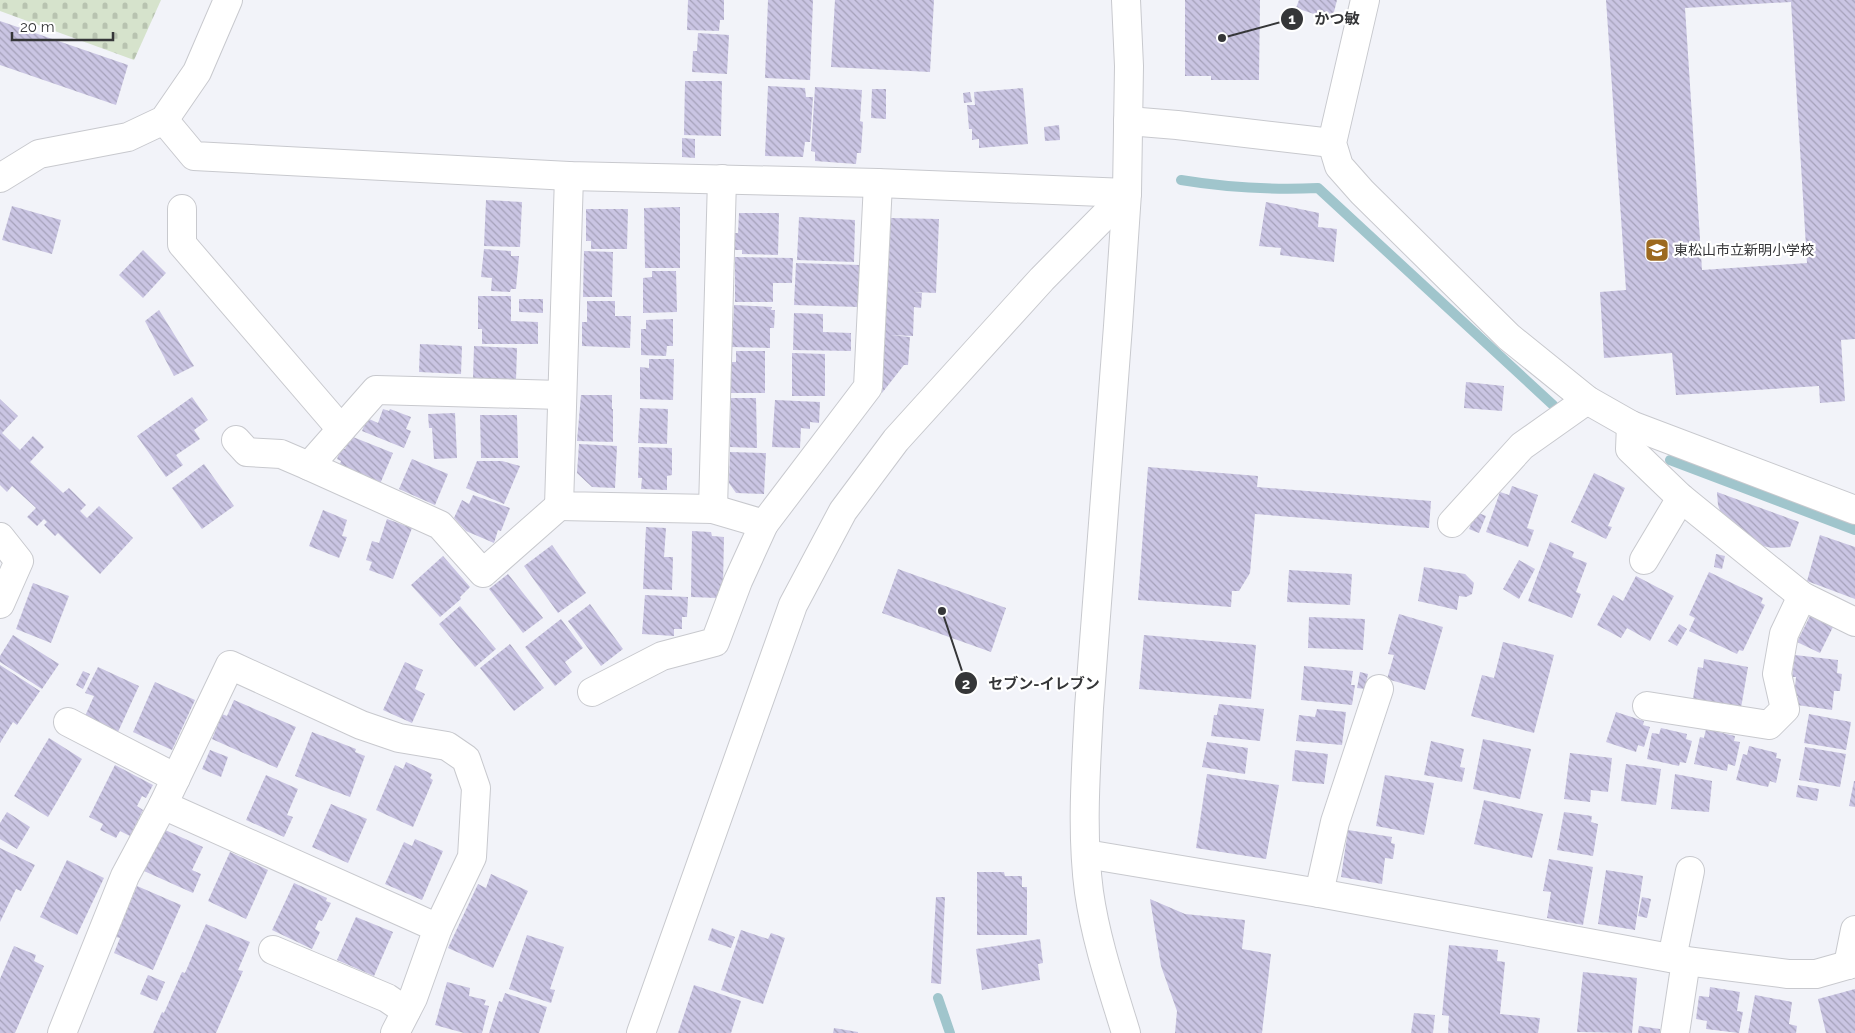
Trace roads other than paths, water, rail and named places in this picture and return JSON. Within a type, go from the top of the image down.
[{"type":"street","points":[[0,178],[38,154],[128,137],[164,120],[197,72],[228,0]]},
{"type":"street","points":[[1126,0],[1129,66],[1126,193],[1086,769],[1086,854],[1090,894],[1104,962],[1126,1033]]},
{"type":"street","points":[[1365,0],[1332,143],[1339,166],[1362,192],[1509,337],[1587,400],[1631,425],[1855,510]]},
{"type":"street","points":[[164,120],[194,156],[569,176],[878,183],[1126,193]]},
{"type":"street","points":[[1128,121],[1332,143]]},
{"type":"street","points":[[559,506],[569,176]]},
{"type":"street","points":[[713,509],[722,179]]},
{"type":"street","points":[[592,692],[662,656],[714,642],[738,581],[764,524],[868,387],[878,183]]},
{"type":"street","points":[[641,1033],[793,605],[843,511],[896,440],[1042,279],[1126,193]]},
{"type":"street","points":[[182,209],[182,244],[341,429]]},
{"type":"street","points":[[309,466],[376,390],[562,396]]},
{"type":"street","points":[[1452,523],[1522,446],[1587,400]]},
{"type":"street","points":[[1631,425],[1630,449],[1681,498],[1802,596],[1855,622]]},
{"type":"street","points":[[236,440],[247,452],[281,454],[440,525],[483,573],[559,506],[713,509],[764,524]]},
{"type":"street","points":[[1644,560],[1681,498]]},
{"type":"street","points":[[0,537],[19,561],[0,604]]},
{"type":"street","points":[[1647,706],[1769,725],[1785,709],[1778,674],[1784,634],[1802,596]]},
{"type":"street","points":[[62,1033],[125,876],[163,805],[230,665],[361,725],[399,738],[448,746],[466,760],[476,788],[472,857],[438,928],[401,1022]]},
{"type":"street","points":[[1319,893],[1335,822],[1380,690]]},
{"type":"street","points":[[68,722],[176,778]]},
{"type":"street","points":[[163,805],[438,928]]},
{"type":"street","points":[[1086,854],[1319,893],[1679,959],[1788,974],[1816,974],[1851,964],[1855,930]]},
{"type":"street","points":[[1675,1033],[1679,959],[1690,871]]},
{"type":"street","points":[[273,950],[387,998],[401,1022]]},
{"type":"waterway","points":[[1181,180],[1250,188],[1318,188],[1553,405]]},
{"type":"waterway","points":[[1670,460],[1855,530]]},
{"type":"waterway","points":[[938,998],[950,1033]]},
{"type":"place","name":"かつ敏","points":[[1222,38]]},
{"type":"place","name":"東松山市立新明小学校","points":[[1657,250]]},
{"type":"place","name":"セブン-イレブン","points":[[942,611]]}]
